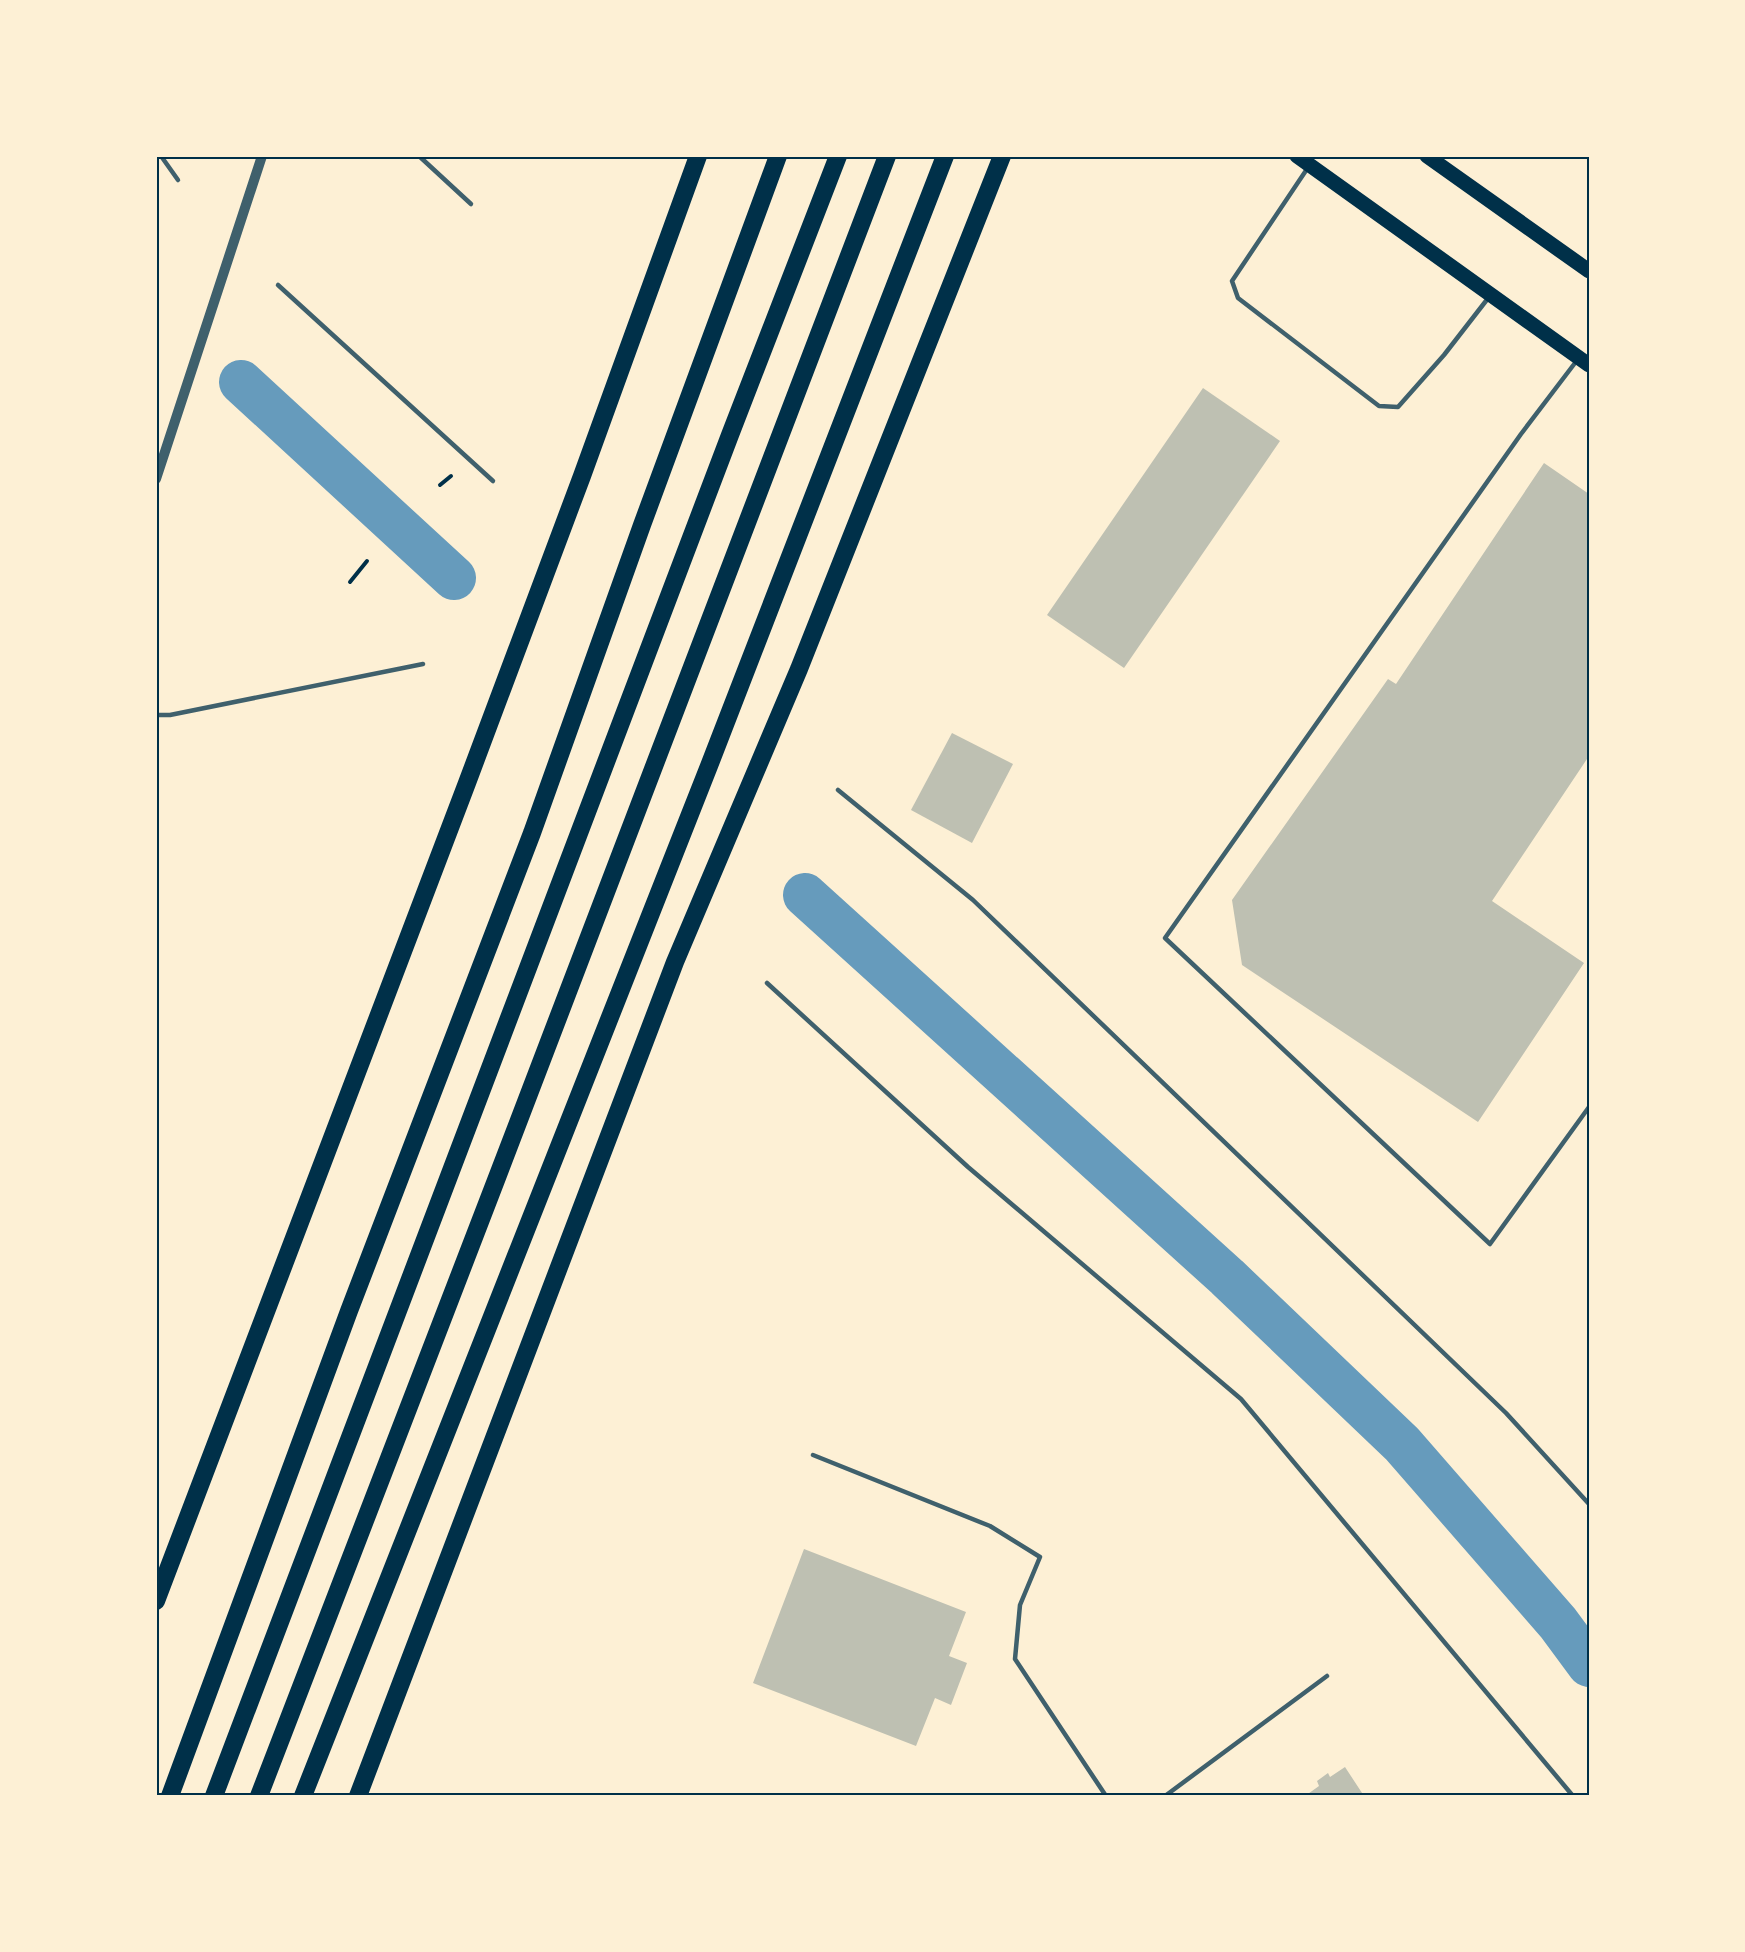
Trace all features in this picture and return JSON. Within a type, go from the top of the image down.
[{"type":"highway","points":[[156,1601],[467,783],[698,156]]},
{"type":"highway","points":[[170,1796],[349,1311],[532,833],[642,525],[778,156]]},
{"type":"highway","points":[[214,1796],[838,156]]},
{"type":"highway","points":[[259,1796],[887,156]]},
{"type":"highway","points":[[303,1796],[638,948],[945,156]]},
{"type":"highway","points":[[358,1796],[675,963],[799,669],[1002,156]]},
{"type":"main road","points":[[1427,156],[1589,271]]},
{"type":"main road","points":[[1303,160],[1584,361]]},
{"type":"street","points":[[156,480],[262,156]]},
{"type":"lane","points":[[161,156],[178,180]]},
{"type":"lane","points":[[419,156],[471,204]]},
{"type":"lane","points":[[1303,160],[1232,281],[1239,298],[1379,406],[1398,407],[1444,355],[1490,295]]},
{"type":"lane","points":[[278,285],[493,482]]},
{"type":"lane","points":[[1584,361],[1515,444],[1165,938],[1490,1244],[1589,1107]]},
{"type":"lane","points":[[156,715],[170,715],[423,664]]},
{"type":"lane","points":[[838,790],[973,900],[1506,1413],[1589,1504]]},
{"type":"lane","points":[[767,983],[968,1167],[1241,1399],[1573,1796]]},
{"type":"lane","points":[[813,1455],[990,1526],[1040,1557],[1020,1605],[1015,1659],[1106,1796]]},
{"type":"lane","points":[[1165,1796],[1327,1676]]},
{"type":"path","points":[[440,485],[457,470]]},
{"type":"path","points":[[350,582],[367,561]]},
{"type":"building","points":[[1203,388],[1280,441],[1124,668],[1047,615]]},
{"type":"building","points":[[1544,463],[1589,494],[1589,756],[1492,901],[1584,963],[1478,1122],[1242,965],[1232,900],[1388,679],[1396,684]]},
{"type":"building","points":[[952,733],[1013,764],[972,843],[911,810]]},
{"type":"building","points":[[804,1549],[966,1612],[949,1656],[967,1663],[951,1705],[935,1698],[916,1746],[753,1683]]},
{"type":"building","points":[[1345,1767],[1364,1796],[1305,1796],[1319,1786],[1317,1781],[1328,1773],[1330,1777]]},
{"type":"waterway","points":[[241,382],[454,578]]},
{"type":"waterway","points":[[805,895],[1227,1277],[1402,1444],[1558,1623],[1589,1665]]}]
